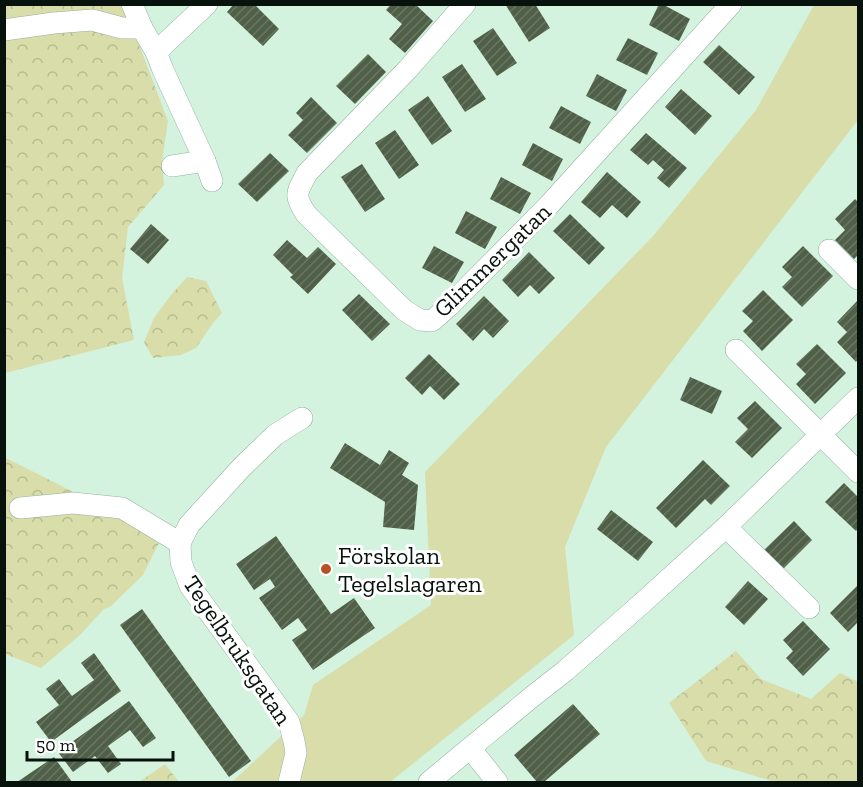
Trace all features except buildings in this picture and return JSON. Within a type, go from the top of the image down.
[{"type":"street","points":[[132,4],[156,52],[208,171],[172,166]]},
{"type":"street","points":[[156,52],[207,4]]},
{"type":"street","name":"Glimmergatan","points":[[465,4],[408,69],[307,173],[298,191],[298,202],[306,214],[404,310],[420,320],[432,321],[450,305],[549,205],[731,4]]},
{"type":"street","points":[[4,30],[92,20],[122,28],[142,28]]},
{"type":"street","points":[[830,250],[858,279]]},
{"type":"street","points":[[736,351],[858,472]]},
{"type":"street","points":[[429,783],[566,671],[726,527],[858,398]]},
{"type":"street","points":[[180,543],[189,525],[241,468],[274,435],[302,418]]},
{"type":"street","name":"Tegelbruksgatan","points":[[20,508],[73,503],[122,508],[180,543],[181,562],[190,586],[289,722],[296,753],[289,783]]},
{"type":"street","points":[[726,527],[809,608]]},
{"type":"street","points":[[470,748],[497,783]]},
{"type":"green space","points":[[5,5],[124,5],[168,121],[162,161],[164,185],[128,227],[122,278],[134,340],[5,373]]},
{"type":"green space","points":[[814,5],[858,5],[858,120],[606,447],[565,547],[574,635],[390,782],[232,782],[304,715],[313,685],[431,605],[425,472],[654,235],[756,110]]},
{"type":"green space","points":[[187,277],[206,281],[222,313],[196,348],[181,355],[153,358],[144,342],[154,318]]},
{"type":"green space","points":[[4,457],[133,522],[160,541],[143,575],[110,607],[104,609],[79,636],[41,668],[5,654]]},
{"type":"green space","points":[[736,651],[761,679],[811,699],[840,673],[858,682],[858,782],[775,782],[706,761],[669,703]]},
{"type":"green space","points":[[165,764],[179,782],[139,782]]},
{"type":"place","name":"Förskolan Tegelslagaren","points":[[326,569]]}]
